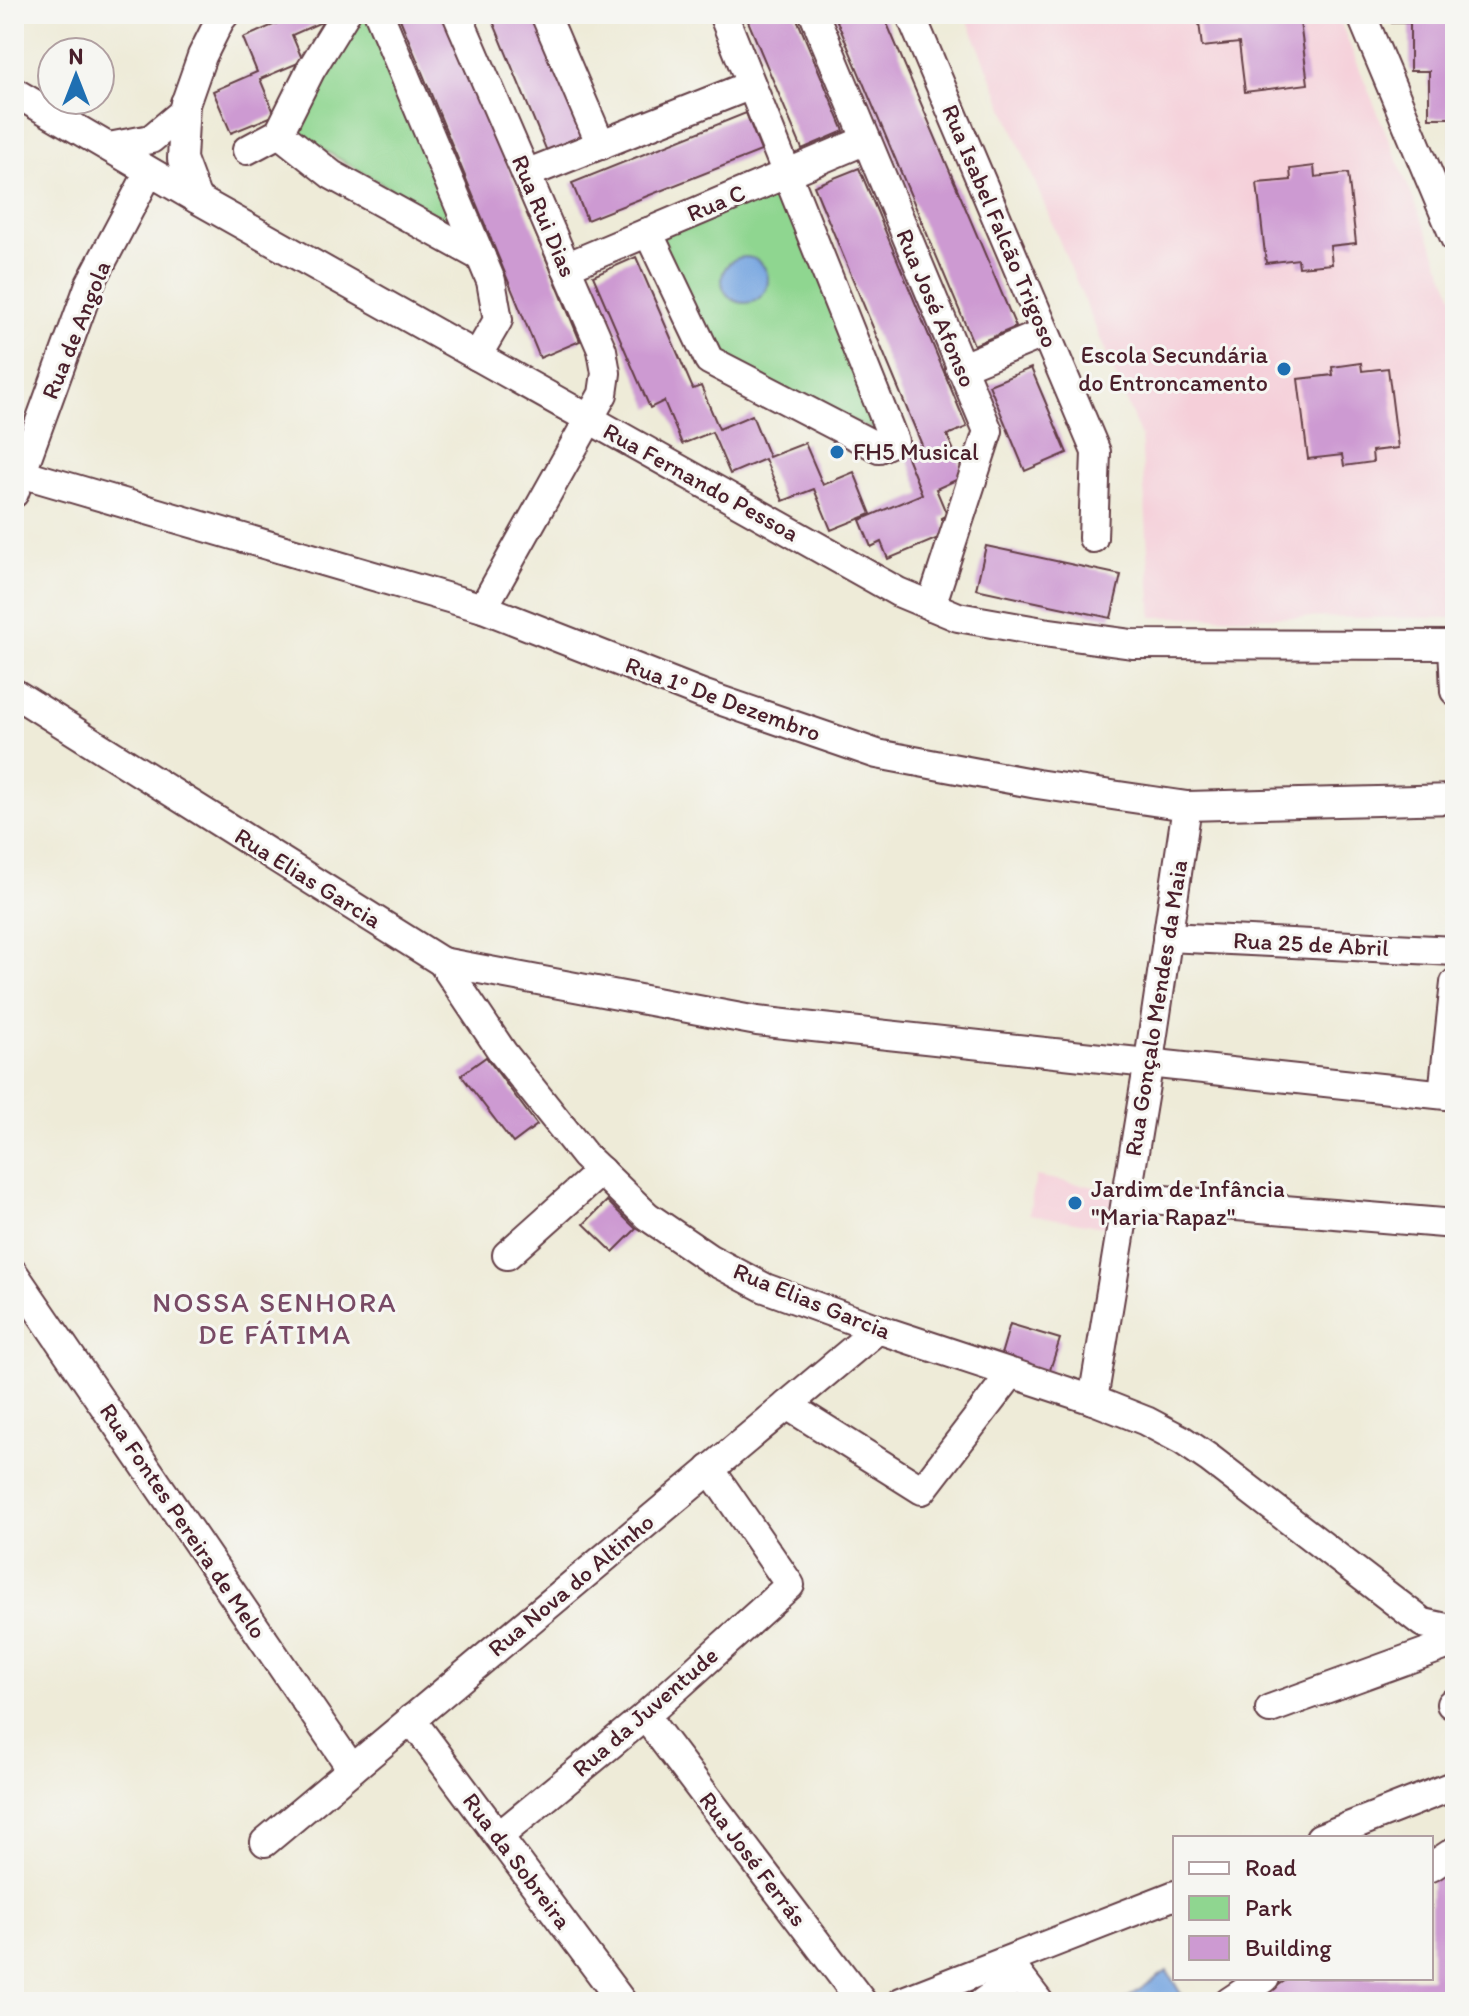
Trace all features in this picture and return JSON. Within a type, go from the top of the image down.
[{"type":"street","points":[[109,147],[151,139],[182,113],[202,56],[225,14]]},
{"type":"street","points":[[247,150],[279,133],[310,71],[345,14]]},
{"type":"street","points":[[379,14],[491,281],[498,320],[477,356]]},
{"type":"street","name":"Rua Rui Dias","points":[[457,14],[602,350],[606,373],[603,394],[483,608]]},
{"type":"street","points":[[545,14],[601,145]]},
{"type":"street","points":[[648,232],[709,360],[879,448],[894,441],[723,14]]},
{"type":"street","name":"Rua José Afonso","points":[[814,14],[988,431],[931,606]]},
{"type":"street","name":"Rua Isabel Falcão Trigoso","points":[[921,14],[912,18],[1096,452],[1093,538]]},
{"type":"street","points":[[1361,14],[1448,200],[1455,238]]},
{"type":"street","points":[[526,174],[751,85]]},
{"type":"street","name":"Rua Fernando Pessoa","points":[[14,92],[149,172],[898,592],[958,617],[1132,644],[1454,645]]},
{"type":"street","points":[[185,103],[182,159],[197,199]]},
{"type":"street","points":[[279,133],[332,175],[481,257]]},
{"type":"street","name":"Rua C","points":[[566,267],[866,140]]},
{"type":"street","name":"Rua de Angola","points":[[16,479],[90,284],[149,172]]},
{"type":"street","points":[[960,368],[1045,333]]},
{"type":"street","name":"Rua 1º De Dezembro","points":[[16,479],[483,608],[702,694],[877,754],[1037,784],[1187,806],[1455,799]]},
{"type":"street","points":[[1454,645],[1455,691]]},
{"type":"street","name":"Rua Elias Garcia","points":[[14,693],[442,962],[503,1053],[585,1156],[647,1216],[710,1259],[765,1288],[1146,1421],[1182,1440],[1423,1623],[1455,1630]]},
{"type":"street","name":"Rua Gonçalo Mendes da Maia","points":[[1093,1400],[1187,806]]},
{"type":"street","name":"Rua 25 de Abril","points":[[1167,937],[1455,951]]},
{"type":"street","points":[[442,962],[757,1021],[1449,1095],[1455,983]]},
{"type":"street","points":[[507,1255],[601,1171]]},
{"type":"street","points":[[1127,1197],[1455,1224]]},
{"type":"street","name":"Rua Fontes Pereira de Melo","points":[[14,1274],[352,1769]]},
{"type":"street","name":"Rua Nova do Altinho","points":[[265,1842],[878,1329]]},
{"type":"street","points":[[787,1405],[922,1490],[1011,1374]]},
{"type":"street","name":"Rua da Juventude","points":[[499,1836],[645,1716],[790,1585],[710,1469]]},
{"type":"street","points":[[1270,1709],[1455,1642]]},
{"type":"street","name":"Rua José Ferrás","points":[[645,1716],[862,2002]]},
{"type":"street","name":"Rua da Sobreira","points":[[411,1719],[622,2002]]},
{"type":"street","points":[[1325,1836],[1455,1785]]},
{"type":"street","points":[[1433,1866],[1455,1851]]},
{"type":"street","points":[[901,2002],[1173,1896]]},
{"type":"street","points":[[983,2002],[1019,1976],[1039,2002]]},
{"type":"street","points":[[1229,2002],[1262,1980]]},
{"type":"shaded area","name":"Escola Secundária do Entroncamento","points":[[965,14],[1337,14],[1455,300],[1455,618],[1152,617],[1141,437]]},
{"type":"shaded area","name":"Jardim de Infância \"Maria Rapaz\"","points":[[1036,1176],[1121,1192],[1114,1229],[1029,1214]]},
{"type":"green space","points":[[365,14],[373,14],[465,232],[293,132]]},
{"type":"green space","points":[[783,182],[889,437],[711,357],[654,235]]},
{"type":"water","points":[[745,257],[762,263],[768,280],[762,297],[745,303],[728,297],[722,280],[728,263]]},
{"type":"water","points":[[1167,1971],[1186,2002],[1122,2002]]},
{"type":"building","points":[[283,14],[332,14],[333,17],[292,35],[303,61],[260,79],[275,115],[231,133],[213,91],[257,72],[243,38],[285,20]]},
{"type":"building","points":[[398,14],[445,14],[580,341],[540,358]]},
{"type":"building","points":[[490,14],[534,14],[585,138],[548,154]]},
{"type":"building","points":[[745,14],[795,14],[844,131],[802,149]]},
{"type":"building","points":[[834,14],[883,14],[1016,327],[974,345]]},
{"type":"building","points":[[1198,14],[1299,14],[1308,84],[1245,92],[1239,43],[1202,47]]},
{"type":"building","points":[[1392,14],[1430,14],[1430,23],[1451,22],[1452,71],[1455,71],[1455,172],[1451,167],[1451,118],[1429,118],[1429,71],[1410,71],[1410,23],[1392,23]]},
{"type":"building","points":[[746,113],[761,151],[587,220],[572,183]]},
{"type":"building","points":[[1314,166],[1315,177],[1348,173],[1356,243],[1330,246],[1332,264],[1299,267],[1298,259],[1266,263],[1257,183],[1291,180],[1290,169]]},
{"type":"building","points":[[859,168],[967,427],[947,435],[965,476],[936,489],[947,515],[941,518],[948,534],[888,559],[881,542],[871,547],[860,520],[922,494],[905,452],[922,445],[814,186]]},
{"type":"building","points":[[636,257],[693,389],[701,386],[719,429],[752,415],[769,457],[805,443],[823,485],[854,472],[871,514],[831,530],[814,489],[783,501],[765,459],[730,474],[712,432],[682,444],[664,401],[650,408],[593,276]]},
{"type":"building","points":[[1361,363],[1362,371],[1388,368],[1398,448],[1372,451],[1373,462],[1344,466],[1342,455],[1308,459],[1298,379],[1333,375],[1332,367]]},
{"type":"building","points":[[1031,368],[1067,453],[1025,471],[989,385]]},
{"type":"building","points":[[986,546],[1121,575],[1111,618],[976,589]]},
{"type":"building","points":[[486,1057],[537,1125],[513,1143],[461,1075]]},
{"type":"building","points":[[607,1201],[636,1229],[613,1252],[584,1224]]},
{"type":"building","points":[[1010,1324],[1060,1339],[1049,1373],[1000,1358]]},
{"type":"building","points":[[1455,1863],[1455,2002],[1254,2002],[1286,1980],[1433,1980],[1433,1878]]},
{"type":"place","name":"Escola Secundária do Entroncamento","points":[[1284,369]]},
{"type":"place","name":"FH5 Musical","points":[[837,452]]},
{"type":"place","name":"Jardim de Infância \"Maria Rapaz\"","points":[[1075,1203]]},
{"type":"district","name":"NOSSA SENHORA DE FÁTIMA","points":[[275,1318]]}]
